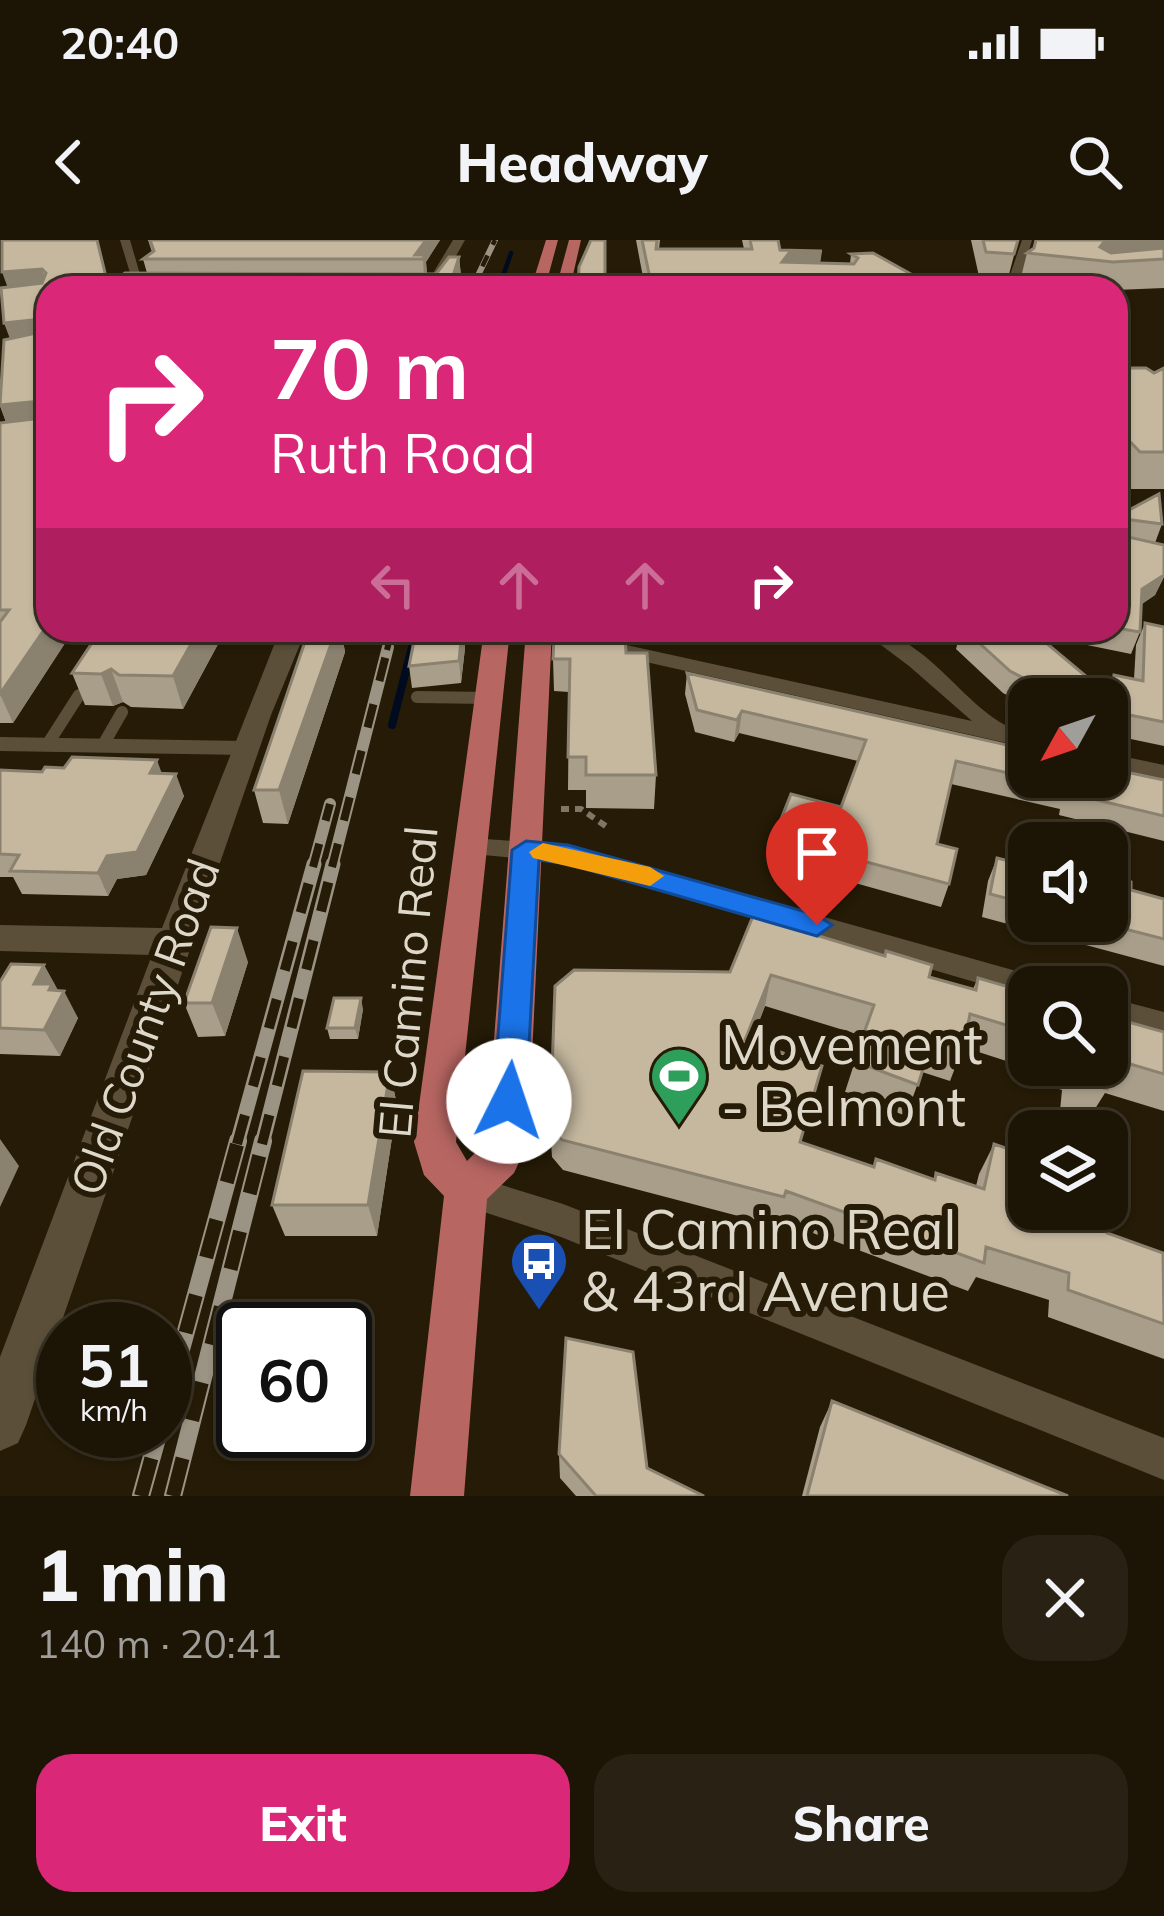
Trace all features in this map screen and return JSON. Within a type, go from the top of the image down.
[{"type":"main road","points":[[541,276],[551,240]]},
{"type":"main road","points":[[566,276],[575,240]]},
{"type":"main road","name":"El Camino Real","points":[[495,642],[435,1142],[439,1161],[466,1190],[499,1160],[506,1143],[538,642]]},
{"type":"main road","points":[[437,1496],[466,1190]]},
{"type":"street","points":[[125,240],[142,276]]},
{"type":"street","points":[[438,276],[459,240]]},
{"type":"street","points":[[1016,274],[1027,240]]},
{"type":"street","name":"Old County Road","points":[[0,1425],[245,748],[288,642]]},
{"type":"street","points":[[588,642],[1008,736]]},
{"type":"street","points":[[889,642],[998,733]]},
{"type":"street","points":[[917,661],[918,642]]},
{"type":"street","points":[[0,744],[245,748]]},
{"type":"street","points":[[1128,765],[1164,773]]},
{"type":"street","points":[[471,848],[526,850],[612,866],[1008,981]]},
{"type":"street","points":[[0,938],[178,942]]},
{"type":"street","points":[[1128,1015],[1164,1025]]},
{"type":"street","points":[[466,1190],[563,1221],[1164,1459]]},
{"type":"lane","points":[[47,745],[79,695]]},
{"type":"lane","points":[[417,697],[488,698]]},
{"type":"lane","points":[[103,745],[122,712]]},
{"type":"path","points":[[561,809],[581,808],[608,827]]},
{"type":"building","points":[[2,240],[97,240],[106,276],[45,276],[42,269],[2,272]]},
{"type":"building","points":[[150,240],[426,240],[415,255],[425,255],[423,259],[143,259],[154,251]]},
{"type":"building","points":[[591,240],[605,240],[605,276],[579,276]]},
{"type":"building","points":[[642,240],[657,240],[656,249],[752,249],[750,240],[778,240],[780,250],[822,251],[789,253],[782,262],[854,264],[858,258],[851,254],[873,253],[914,276],[650,276]]},
{"type":"building","points":[[983,240],[1018,240],[1014,254],[986,252]]},
{"type":"building","points":[[1036,240],[1122,240],[1100,247],[1111,253],[1164,248],[1164,259],[1113,262],[1027,253]]},
{"type":"building","points":[[449,257],[459,257],[453,276],[121,276],[436,274]]},
{"type":"building","points":[[36,284],[36,320],[4,323],[1,288]]},
{"type":"building","points":[[36,333],[36,401],[0,405],[4,340]]},
{"type":"building","points":[[1128,368],[1154,373],[1164,368],[1164,452],[1140,452],[1128,440]]},
{"type":"building","points":[[36,419],[36,642],[0,694],[0,622],[9,610],[0,610],[0,423]]},
{"type":"building","points":[[1159,494],[1162,524],[1128,520],[1128,511]]},
{"type":"building","points":[[1128,537],[1164,545],[1164,575],[1142,589],[1140,632],[1128,630]]},
{"type":"building","points":[[1145,623],[1164,627],[1164,722],[1128,715],[1128,678],[1114,675],[1143,681]]},
{"type":"building","points":[[93,642],[192,642],[173,676],[119,675],[111,669],[101,674],[72,673]]},
{"type":"building","points":[[305,642],[332,642],[279,790],[254,790]]},
{"type":"building","points":[[414,642],[461,642],[459,661],[409,666]]},
{"type":"building","points":[[554,642],[625,642],[626,653],[647,653],[656,775],[586,775],[586,757],[568,757],[570,659],[553,659]]},
{"type":"building","points":[[978,642],[1045,642],[1088,678],[1023,678]]},
{"type":"building","points":[[687,673],[1008,745],[1008,773],[956,761],[937,844],[957,849],[949,884],[791,842],[792,837],[777,829],[791,794],[841,807],[866,740],[742,711],[737,720],[697,710]]},
{"type":"building","points":[[72,757],[157,760],[150,773],[176,774],[137,852],[107,856],[98,873],[10,871],[19,855],[0,854],[0,770],[42,772],[45,767],[64,768]]},
{"type":"building","points":[[1128,772],[1164,780],[1164,816],[1089,798],[1128,798]]},
{"type":"building","points":[[997,858],[1008,861],[1008,899],[990,894]]},
{"type":"building","points":[[1128,881],[1131,890],[1164,899],[1164,939],[1128,930]]},
{"type":"building","points":[[753,916],[885,956],[886,951],[932,965],[929,977],[976,990],[978,978],[1008,987],[1008,1026],[970,1014],[963,1050],[932,1040],[918,1085],[854,1061],[874,1005],[771,975],[745,1040],[822,1066],[800,1142],[874,1167],[876,1159],[935,1180],[936,1173],[984,1189],[994,1144],[1008,1149],[1008,1230],[1107,1230],[1163,1253],[1164,1324],[1068,1290],[1069,1273],[986,1247],[984,1263],[786,1191],[784,1197],[562,1140],[550,1127],[555,986],[574,970],[730,972]]},
{"type":"building","points":[[211,927],[237,928],[212,1003],[184,1003]]},
{"type":"building","points":[[11,964],[44,965],[34,984],[52,984],[49,990],[64,991],[44,1030],[0,1028],[0,982]]},
{"type":"building","points":[[334,998],[361,998],[355,1028],[327,1028]]},
{"type":"building","points":[[1128,1022],[1164,1032],[1164,1074],[1128,1063]]},
{"type":"building","points":[[303,1071],[390,1072],[368,1205],[272,1205]]},
{"type":"building","points":[[566,1338],[633,1352],[647,1468],[704,1496],[596,1496],[559,1454]]},
{"type":"building","points":[[832,1401],[1068,1496],[807,1496]]},
{"type":"waterway","points":[[503,276],[511,253]]},
{"type":"waterway","points":[[411,650],[413,642]]},
{"type":"waterway","points":[[392,725],[412,647]]},
{"type":"railway","points":[[478,276],[495,240]]},
{"type":"railway","points":[[387,650],[389,642]]},
{"type":"railway","points":[[332,867],[388,647]]},
{"type":"railway","points":[[313,867],[330,804]]},
{"type":"railway","points":[[237,1144],[314,864]]},
{"type":"railway","points":[[262,1144],[333,864]]},
{"type":"railway","points":[[192,1309],[238,1141]]},
{"type":"railway","points":[[173,1496],[263,1141]]},
{"type":"railway","points":[[141,1496],[152,1458]]},
{"type":"slow traffic","points":[[543,852],[650,876]]},
{"type":"place","name":"Movement - Belmont","points":[[679,1127]]},
{"type":"place","name":"El Camino Real & 43rd Avenue","points":[[539,1312]]},
{"type":"route","points":[[509,1101],[526,850],[568,854],[817,925]]}]
